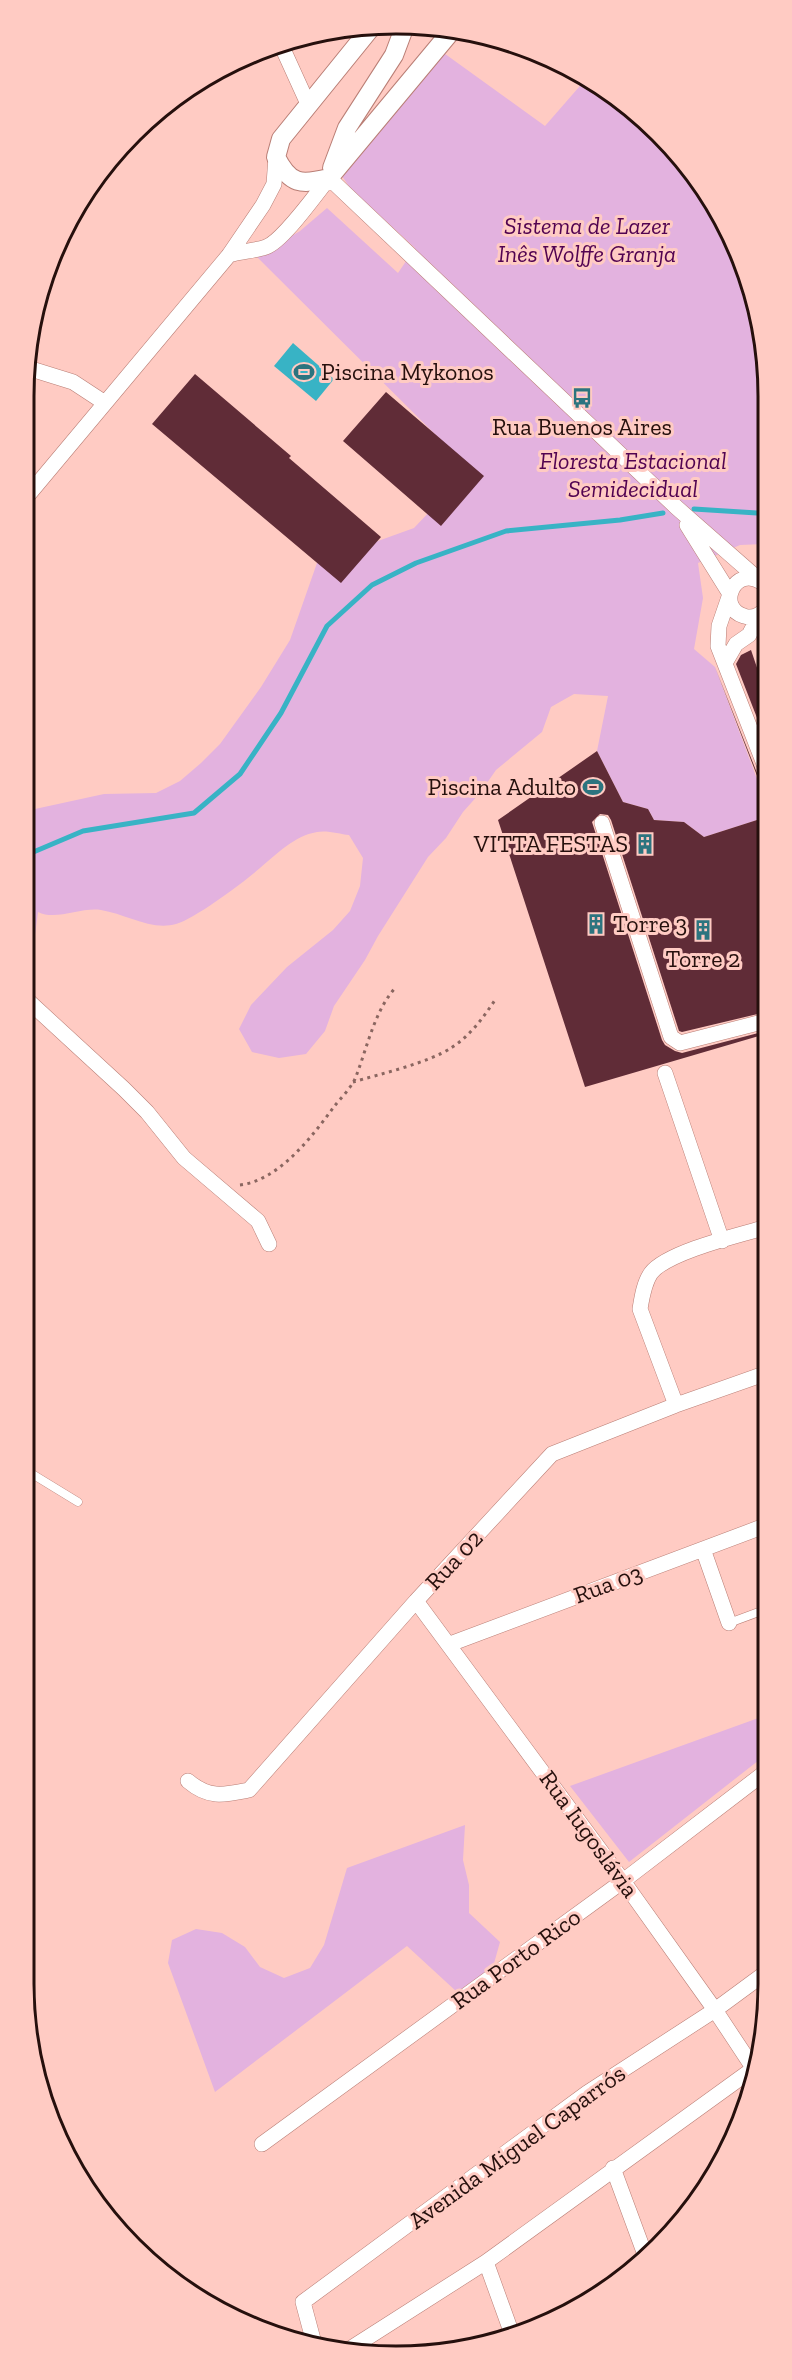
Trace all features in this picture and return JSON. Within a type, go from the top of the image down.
[{"type":"street","points":[[329,178],[347,128],[394,55],[402,34]]},
{"type":"street","points":[[34,488],[229,255],[263,205],[274,184],[276,157],[281,139],[364,36]]},
{"type":"street","points":[[229,255],[266,247],[278,239],[445,38]]},
{"type":"street","points":[[285,53],[308,104]]},
{"type":"street","points":[[276,157],[282,169],[294,181],[310,183],[329,178]]},
{"type":"street","points":[[329,178],[676,507],[758,579]]},
{"type":"street","points":[[35,370],[73,382],[105,403]]},
{"type":"street","points":[[676,507],[730,594],[732,607],[747,617],[758,614]]},
{"type":"street","points":[[758,581],[753,578],[741,580],[732,588],[719,626],[718,646],[758,748]]},
{"type":"street","points":[[725,663],[736,644],[749,635],[758,621]]},
{"type":"street","points":[[602,824],[671,1036],[680,1043],[758,1023]]},
{"type":"street","points":[[34,1006],[147,1112],[184,1158],[258,1221],[269,1244]]},
{"type":"street","points":[[665,1073],[722,1241]]},
{"type":"street","points":[[676,1405],[640,1309],[642,1293],[651,1273],[670,1258],[758,1230]]},
{"type":"street","name":"Rua 02","points":[[188,1780],[198,1789],[222,1796],[249,1790],[416,1601],[552,1454],[676,1405],[758,1376]]},
{"type":"street","name":"Rua 03","points":[[450,1644],[758,1528]]},
{"type":"street","points":[[703,1549],[729,1623]]},
{"type":"street","name":"Rua Iugoslávia","points":[[416,1601],[623,1881],[750,2059]]},
{"type":"street","name":"Rua Porto Rico","points":[[262,2144],[623,1881],[758,1778]]},
{"type":"street","name":"Avenida Miguel Caparrós","points":[[312,2336],[303,2302],[587,2093],[715,2010],[758,1978]]},
{"type":"street","points":[[359,2343],[486,2262],[746,2075]]},
{"type":"street","points":[[614,2168],[643,2248]]},
{"type":"street","points":[[486,2262],[509,2327]]},
{"type":"lane","points":[[34,1475],[78,1502]]},
{"type":"lane","points":[[729,1623],[758,1612]]},
{"type":"path","points":[[209,1180],[233,1186],[250,1184],[294,1156],[353,1082],[380,1015],[396,987]]},
{"type":"path","points":[[353,1082],[449,1049],[475,1027],[495,1000]]},
{"type":"green space","name":"Floresta Estacional Semidecidual","points":[[441,51],[545,126],[581,85],[616,109],[652,140],[697,195],[730,258],[751,325],[758,396],[758,544],[740,545],[698,563],[703,598],[694,649],[715,667],[758,782],[758,820],[704,837],[684,822],[654,820],[648,809],[623,802],[597,751],[608,696],[574,694],[551,707],[542,732],[496,770],[446,838],[428,857],[334,1006],[325,1031],[306,1054],[279,1058],[252,1052],[239,1029],[251,1005],[287,967],[333,930],[350,911],[360,886],[363,858],[349,835],[321,832],[301,837],[286,846],[220,899],[176,924],[167,926],[148,924],[101,910],[85,910],[61,915],[38,912],[34,942],[34,809],[104,794],[156,793],[180,781],[220,744],[261,687],[290,640],[317,563],[414,528],[470,469],[257,257],[300,231],[327,208],[398,273],[415,248],[350,188],[340,173]]},
{"type":"green space","points":[[758,1718],[758,1761],[629,1862],[570,1786]]},
{"type":"green space","points":[[465,1825],[463,1860],[469,1885],[469,1913],[500,1942],[493,1967],[457,1992],[407,1946],[215,2092],[168,1963],[172,1940],[196,1929],[222,1933],[245,1947],[260,1967],[284,1978],[310,1968],[324,1945],[347,1868]]},
{"type":"water","name":"Piscina Mykonos","points":[[293,343],[334,379],[316,401],[274,366]]},
{"type":"building","points":[[195,374],[381,537],[341,583],[152,424]]},
{"type":"building","points":[[386,392],[484,476],[441,526],[343,441]]},
{"type":"building","points":[[751,650],[758,671],[758,720],[736,664],[741,655]]},
{"type":"building","points":[[715,667],[758,774],[758,778]]},
{"type":"building","points":[[597,751],[623,802],[648,809],[654,820],[684,822],[704,837],[758,820],[758,1014],[682,1032],[679,1031],[611,820],[608,815],[600,814],[592,822],[665,1045],[682,1053],[758,1033],[758,1036],[585,1087],[498,820]]},
{"type":"waterway","points":[[694,509],[758,513]]},
{"type":"waterway","points":[[34,852],[83,831],[194,813],[240,774],[281,713],[327,626],[372,585],[416,563],[506,531],[620,520],[663,513]]},
{"type":"place","name":"Piscina Mykonos","points":[[304,372]]},
{"type":"place","name":"Rua Buenos Aires","points":[[582,398]]},
{"type":"place","name":"Piscina Adulto","points":[[593,787]]},
{"type":"place","name":"VITTA FESTAS","points":[[645,844]]},
{"type":"place","name":"Torre 3","points":[[596,924]]},
{"type":"place","name":"Torre 2","points":[[703,930]]},
{"type":"park label","name":"Sistema de Lazer Inês Wolffe Granja","points":[[587,240]]}]
